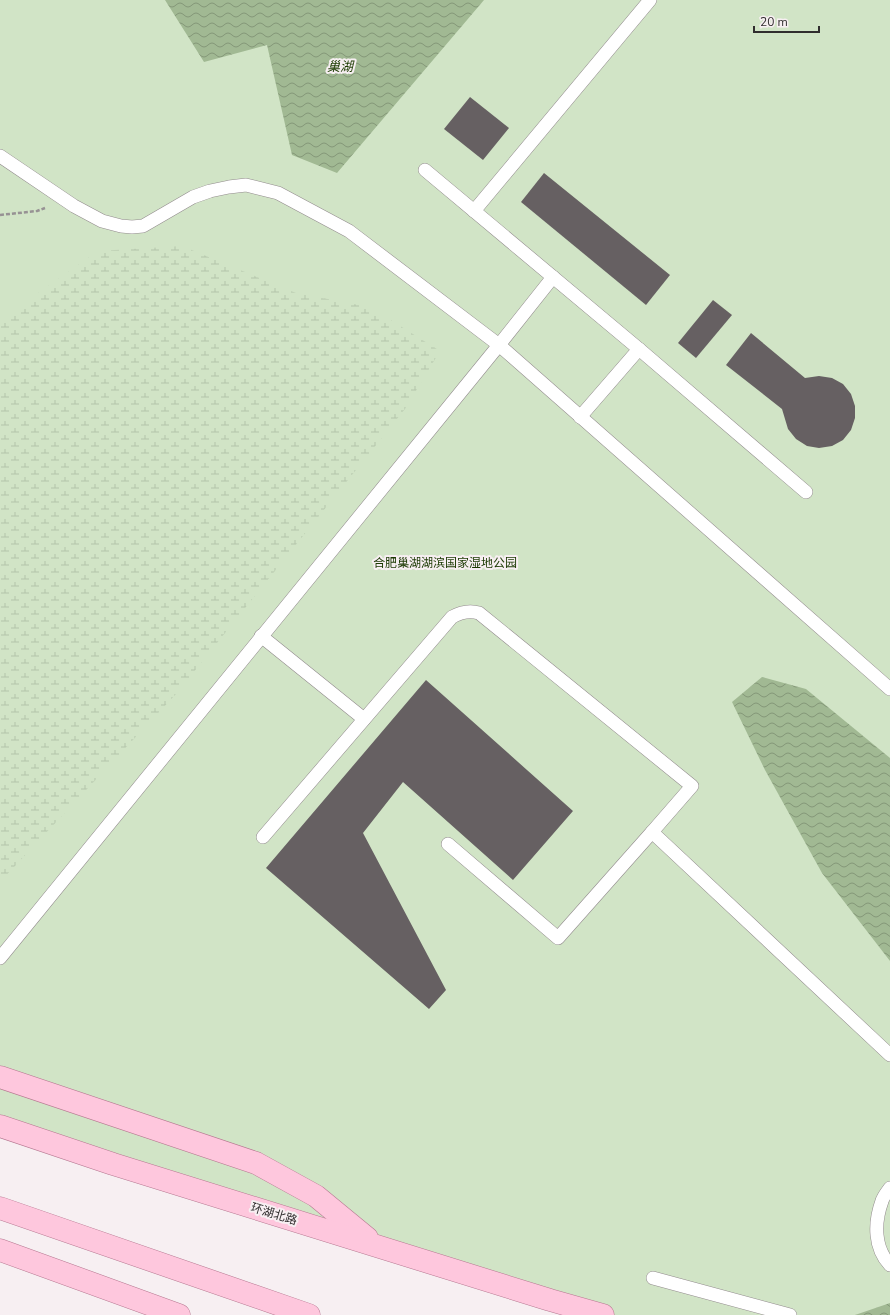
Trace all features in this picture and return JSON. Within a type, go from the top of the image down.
[{"type":"main road","points":[[0,1077],[256,1164],[316,1196],[375,1246]]},
{"type":"main road","name":"环湖北路","points":[[0,1126],[113,1164],[550,1300],[603,1315]]},
{"type":"main road","points":[[0,1208],[309,1315]]},
{"type":"main road","points":[[0,1250],[179,1315]]},
{"type":"lane","points":[[474,211],[650,0]]},
{"type":"lane","points":[[0,156],[74,206],[102,221],[121,226],[143,226],[193,197],[210,191],[246,185],[278,193],[349,230],[499,345],[890,689]]},
{"type":"lane","points":[[425,170],[639,349],[806,492]]},
{"type":"lane","points":[[0,958],[553,277]]},
{"type":"lane","points":[[580,417],[639,349]]},
{"type":"lane","points":[[263,837],[452,617],[466,611],[479,613],[692,786],[558,938],[448,844]]},
{"type":"lane","points":[[261,636],[364,719]]},
{"type":"lane","points":[[652,832],[890,1055]]},
{"type":"lane","points":[[890,1188],[882,1201],[877,1225],[879,1248],[890,1264]]},
{"type":"lane","points":[[654,1278],[790,1315]]},
{"type":"path","points":[[0,215],[37,211],[64,200]]},
{"type":"green space","name":"合肥巢湖湖滨国家湿地公园","points":[[0,0],[890,0],[890,1315],[603,1315],[0,1126]]},
{"type":"green space","points":[[182,246],[296,293],[370,307],[440,351],[405,409],[176,694],[0,882],[0,324],[34,296],[98,251]]},
{"type":"water","name":"巢湖","points":[[165,0],[484,0],[337,173],[292,155],[267,45],[204,62]]},
{"type":"water","points":[[762,677],[806,689],[890,758],[890,961],[822,873],[765,770],[732,702]]},
{"type":"water","points":[[890,1303],[890,1315],[855,1315]]},
{"type":"building","points":[[470,97],[509,128],[483,160],[444,129]]},
{"type":"building","points":[[544,173],[670,275],[646,305],[521,202]]},
{"type":"building","points":[[713,300],[732,315],[696,358],[678,343]]},
{"type":"building","points":[[751,333],[805,378],[819,376],[832,378],[843,384],[851,394],[855,406],[855,418],[851,430],[843,440],[832,446],[819,448],[807,446],[796,439],[788,429],[782,409],[726,365]]},
{"type":"building","points":[[426,680],[573,811],[513,880],[403,782],[363,833],[446,990],[429,1009],[266,868]]}]
